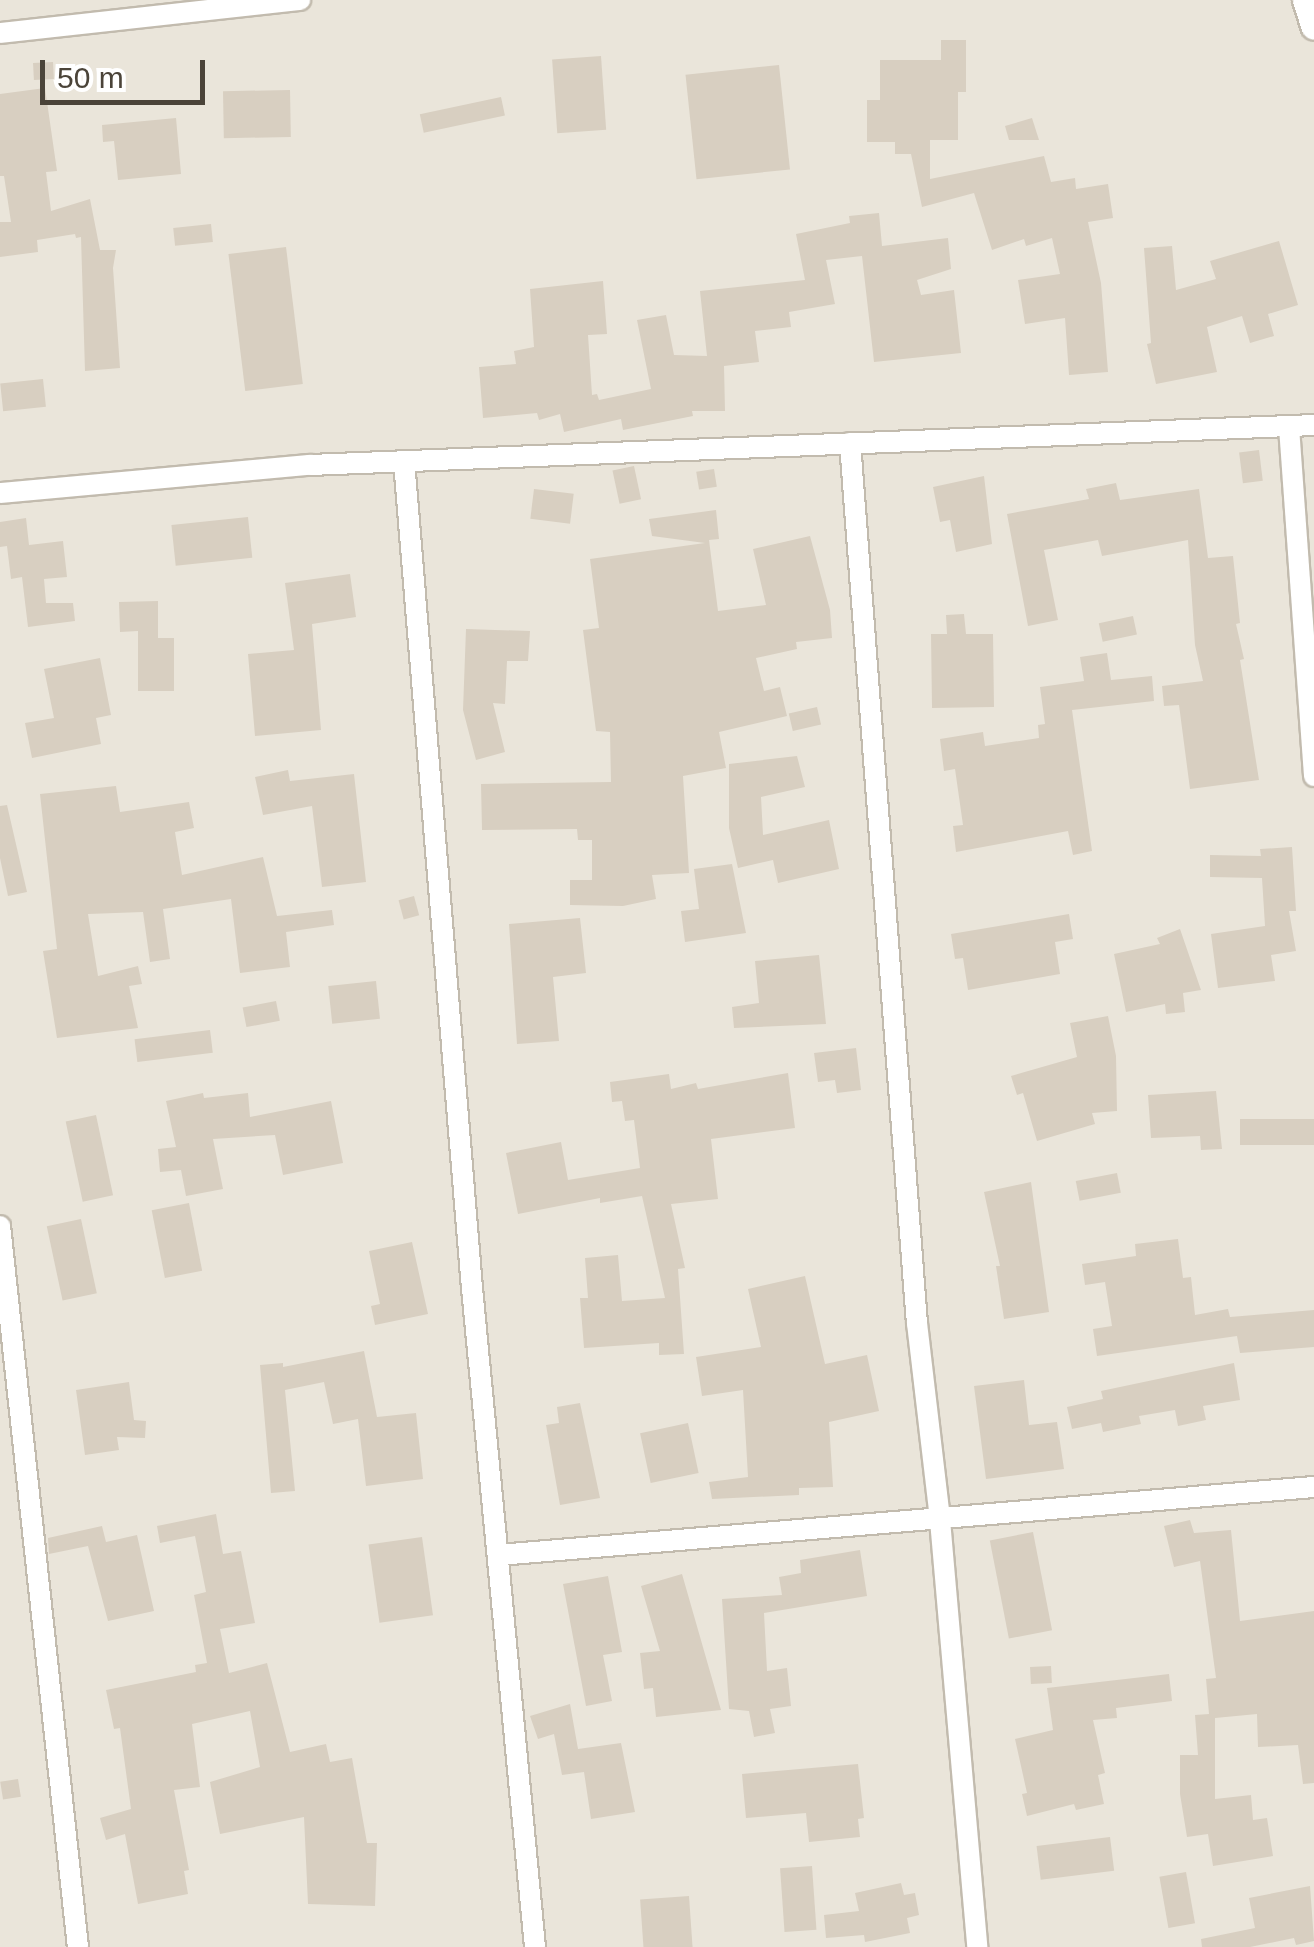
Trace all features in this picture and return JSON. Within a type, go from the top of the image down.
[{"type":"street","points":[[0,33],[300,0]]},
{"type":"street","points":[[1306,0],[1314,27]]},
{"type":"street","points":[[0,493],[404,461],[1314,425]]},
{"type":"street","points":[[1289,428],[1314,776]]},
{"type":"street","points":[[850,443],[914,1285],[940,1520],[976,1947]]},
{"type":"street","points":[[404,461],[472,1288],[536,1947]]},
{"type":"street","points":[[0,1226],[78,1947]]},
{"type":"street","points":[[499,1556],[1314,1487]]},
{"type":"shaded area","points":[[0,0],[1314,0],[1314,1947],[0,1947]]},
{"type":"building","points":[[941,40],[966,40],[966,92],[958,92],[958,140],[930,140],[930,179],[1044,156],[1051,182],[1075,178],[1076,189],[1108,184],[1113,218],[1088,222],[1101,283],[1108,372],[1069,375],[1065,318],[1025,324],[1018,280],[1060,274],[1052,238],[1026,246],[1024,239],[992,250],[974,193],[922,207],[911,154],[895,154],[895,142],[867,142],[867,100],[880,100],[880,60],[941,60]]},
{"type":"building","points":[[601,56],[606,130],[557,133],[552,59]]},
{"type":"building","points":[[53,62],[54,79],[34,80],[33,63]]},
{"type":"building","points":[[779,65],[790,169],[696,179],[686,75]]},
{"type":"building","points":[[45,88],[57,171],[46,172],[51,211],[90,199],[100,250],[116,250],[113,268],[120,368],[85,371],[81,237],[76,238],[75,234],[37,240],[38,252],[0,257],[0,222],[11,222],[4,176],[0,176],[0,94]]},
{"type":"building","points":[[290,90],[291,137],[224,138],[223,91]]},
{"type":"building","points":[[501,97],[505,116],[424,133],[420,114]]},
{"type":"building","points":[[176,118],[181,174],[118,180],[114,141],[103,142],[102,125]]},
{"type":"building","points":[[1032,118],[1039,140],[1009,140],[1005,126]]},
{"type":"building","points":[[879,213],[882,246],[948,238],[951,269],[917,280],[921,295],[954,290],[961,353],[874,362],[862,256],[826,260],[835,304],[789,312],[791,327],[755,331],[759,362],[724,366],[725,411],[692,411],[693,416],[623,430],[621,419],[564,432],[560,414],[539,420],[537,413],[483,418],[479,367],[516,364],[514,351],[534,347],[530,289],[603,281],[607,334],[588,335],[592,395],[597,394],[599,400],[651,389],[637,320],[666,315],[674,355],[707,356],[700,291],[805,280],[796,234],[850,223],[849,216]]},
{"type":"building","points":[[211,224],[213,242],[175,246],[173,228]]},
{"type":"building","points":[[1279,241],[1298,305],[1268,314],[1274,336],[1250,343],[1242,316],[1207,327],[1217,372],[1156,384],[1147,344],[1151,343],[1144,248],[1172,246],[1176,290],[1216,279],[1210,261]]},
{"type":"building","points":[[286,247],[303,384],[245,391],[228,254]]},
{"type":"building","points":[[43,379],[46,407],[3,411],[0,383]]},
{"type":"building","points":[[1259,450],[1263,481],[1243,483],[1239,452]]},
{"type":"building","points":[[634,466],[641,499],[620,504],[612,471]]},
{"type":"building","points":[[714,469],[717,487],[699,490],[696,472]]},
{"type":"building","points":[[984,476],[992,544],[956,552],[950,520],[940,522],[933,487]]},
{"type":"building","points":[[1116,483],[1120,500],[1199,489],[1208,558],[1233,556],[1240,623],[1236,624],[1244,659],[1240,660],[1259,780],[1190,789],[1179,705],[1164,706],[1162,686],[1203,681],[1195,645],[1188,540],[1102,556],[1098,540],[1044,550],[1058,620],[1028,626],[1007,514],[1089,499],[1086,489]]},
{"type":"building","points":[[534,489],[574,494],[570,524],[530,519]]},
{"type":"building","points":[[716,510],[719,539],[709,540],[718,611],[766,605],[753,549],[810,536],[830,610],[832,638],[796,642],[797,649],[756,658],[764,691],[780,687],[787,716],[719,732],[726,768],[683,776],[689,873],[652,875],[656,899],[623,906],[570,905],[570,880],[592,880],[592,840],[578,840],[577,829],[482,830],[481,784],[611,782],[610,732],[596,731],[583,630],[599,628],[590,559],[705,543],[652,536],[649,519]]},
{"type":"building","points":[[248,517],[252,558],[176,566],[171,525]]},
{"type":"building","points":[[26,518],[29,545],[63,541],[67,577],[44,579],[46,603],[73,603],[75,621],[28,627],[22,577],[11,579],[7,546],[0,547],[0,522]]},
{"type":"building","points":[[350,574],[356,617],[312,624],[321,730],[255,736],[248,654],[294,650],[285,583]]},
{"type":"building","points":[[158,601],[158,638],[174,638],[174,691],[138,691],[138,631],[120,632],[119,602]]},
{"type":"building","points":[[964,614],[966,634],[993,634],[994,707],[932,708],[931,634],[947,634],[946,615]]},
{"type":"building","points":[[1133,616],[1137,635],[1103,642],[1099,623]]},
{"type":"building","points":[[466,629],[530,631],[528,661],[507,661],[505,704],[493,703],[505,752],[476,760],[463,710]]},
{"type":"building","points":[[1107,653],[1111,680],[1152,676],[1154,701],[1072,710],[1092,851],[1073,855],[1068,831],[956,852],[953,826],[963,825],[955,769],[944,771],[940,739],[983,732],[985,746],[1039,738],[1038,725],[1045,724],[1040,687],[1084,681],[1080,657]]},
{"type":"building","points":[[100,658],[111,715],[96,718],[101,744],[32,758],[25,723],[54,718],[44,669]]},
{"type":"building","points":[[817,707],[821,725],[793,731],[789,714]]},
{"type":"building","points":[[797,756],[805,787],[761,797],[763,835],[829,820],[839,869],[778,883],[773,860],[738,868],[729,828],[729,764]]},
{"type":"building","points":[[288,770],[290,781],[354,774],[366,882],[322,887],[312,806],[263,815],[255,777]]},
{"type":"building","points":[[116,786],[120,812],[189,802],[194,828],[175,832],[182,875],[263,857],[277,916],[332,910],[334,925],[286,932],[290,967],[240,973],[231,899],[163,909],[170,959],[150,962],[143,912],[88,914],[98,976],[138,966],[142,984],[129,986],[138,1028],[57,1038],[43,951],[57,949],[40,794]]},
{"type":"building","points":[[7,805],[27,892],[8,896],[0,858],[0,806]]},
{"type":"building","points":[[1292,847],[1296,911],[1289,911],[1296,951],[1271,955],[1275,981],[1218,988],[1211,934],[1265,926],[1262,878],[1210,877],[1210,855],[1261,856],[1260,849]]},
{"type":"building","points":[[732,864],[746,933],[685,942],[681,911],[699,909],[694,869]]},
{"type":"building","points":[[414,896],[419,915],[404,919],[399,900]]},
{"type":"building","points":[[1069,914],[1073,939],[1055,942],[1060,974],[968,990],[963,958],[955,959],[951,934]]},
{"type":"building","points":[[580,918],[586,973],[553,977],[559,1041],[517,1044],[509,924]]},
{"type":"building","points":[[1180,929],[1201,990],[1183,993],[1185,1012],[1166,1014],[1165,1004],[1126,1012],[1114,954],[1160,944],[1157,938]]},
{"type":"building","points":[[819,955],[826,1024],[734,1028],[732,1007],[759,1003],[755,961]]},
{"type":"building","points":[[376,981],[380,1019],[332,1024],[328,986]]},
{"type":"building","points":[[276,1001],[280,1021],[246,1027],[243,1007]]},
{"type":"building","points":[[1108,1016],[1116,1056],[1117,1111],[1092,1113],[1095,1124],[1037,1141],[1023,1093],[1017,1095],[1011,1076],[1077,1057],[1070,1023]]},
{"type":"building","points":[[210,1030],[213,1053],[137,1062],[135,1039]]},
{"type":"building","points":[[856,1048],[861,1090],[837,1093],[835,1080],[818,1082],[814,1053]]},
{"type":"building","points":[[788,1073],[795,1128],[711,1139],[718,1199],[671,1204],[685,1268],[678,1269],[684,1354],[659,1355],[659,1343],[584,1348],[580,1298],[588,1298],[585,1258],[618,1255],[622,1301],[665,1298],[642,1196],[600,1203],[600,1198],[518,1214],[506,1153],[561,1142],[568,1180],[640,1168],[634,1120],[625,1121],[622,1101],[612,1102],[610,1082],[669,1074],[671,1089],[696,1083],[698,1089]]},
{"type":"building","points":[[1216,1091],[1222,1149],[1201,1150],[1200,1136],[1151,1138],[1148,1095]]},
{"type":"building","points":[[203,1093],[204,1098],[248,1093],[250,1117],[331,1101],[343,1163],[283,1175],[275,1135],[213,1139],[223,1189],[186,1196],[181,1170],[160,1172],[158,1149],[176,1147],[166,1101]]},
{"type":"building","points":[[96,1115],[113,1195],[83,1202],[66,1121]]},
{"type":"building","points":[[1240,1119],[1314,1119],[1314,1145],[1240,1145]]},
{"type":"building","points":[[1117,1173],[1121,1193],[1080,1201],[1076,1181]]},
{"type":"building","points":[[1031,1182],[1049,1312],[1004,1319],[996,1266],[1000,1266],[984,1192]]},
{"type":"building","points":[[189,1203],[202,1271],[165,1278],[152,1210]]},
{"type":"building","points":[[81,1219],[97,1293],[63,1301],[47,1226]]},
{"type":"building","points":[[1178,1239],[1183,1278],[1191,1277],[1195,1315],[1228,1309],[1230,1317],[1314,1310],[1314,1347],[1240,1353],[1237,1336],[1097,1356],[1093,1329],[1112,1326],[1105,1282],[1085,1285],[1082,1264],[1136,1256],[1135,1244]]},
{"type":"building","points":[[412,1242],[428,1314],[375,1325],[371,1306],[380,1304],[369,1251]]},
{"type":"building","points":[[805,1276],[825,1364],[867,1355],[879,1411],[829,1422],[833,1487],[799,1488],[799,1495],[712,1499],[709,1482],[748,1477],[743,1390],[702,1396],[696,1357],[761,1347],[748,1289]]},
{"type":"building","points":[[364,1351],[377,1417],[416,1413],[423,1479],[366,1486],[358,1419],[333,1424],[324,1382],[285,1390],[295,1491],[271,1493],[260,1365],[283,1363],[283,1367]]},
{"type":"building","points":[[1234,1363],[1240,1400],[1203,1406],[1206,1420],[1178,1426],[1175,1410],[1139,1416],[1141,1424],[1103,1432],[1101,1423],[1072,1429],[1067,1407],[1103,1399],[1101,1391]]},
{"type":"building","points":[[1024,1380],[1029,1425],[1057,1422],[1064,1469],[986,1479],[974,1386]]},
{"type":"building","points":[[129,1382],[134,1420],[146,1421],[145,1438],[117,1437],[119,1450],[85,1455],[76,1390]]},
{"type":"building","points":[[580,1403],[600,1498],[560,1505],[546,1425],[559,1423],[557,1407]]},
{"type":"building","points":[[688,1423],[699,1473],[651,1483],[640,1433]]},
{"type":"building","points":[[216,1514],[223,1554],[241,1551],[255,1623],[220,1629],[229,1673],[267,1663],[290,1752],[326,1744],[330,1762],[352,1758],[367,1843],[377,1843],[375,1906],[308,1904],[304,1817],[220,1834],[210,1782],[260,1767],[250,1711],[192,1724],[200,1787],[174,1790],[189,1870],[184,1871],[188,1894],[138,1904],[125,1834],[106,1840],[100,1818],[131,1809],[120,1728],[114,1729],[106,1690],[196,1672],[195,1665],[207,1663],[194,1595],[206,1592],[195,1536],[160,1543],[157,1526]]},
{"type":"building","points":[[1190,1520],[1194,1533],[1231,1530],[1240,1621],[1314,1611],[1314,1783],[1303,1784],[1298,1745],[1258,1747],[1257,1714],[1215,1718],[1215,1799],[1251,1795],[1253,1820],[1267,1818],[1273,1856],[1213,1866],[1208,1834],[1187,1837],[1180,1794],[1180,1755],[1198,1755],[1195,1715],[1209,1714],[1206,1679],[1216,1678],[1200,1561],[1174,1567],[1164,1526]]},
{"type":"building","points":[[102,1526],[106,1542],[137,1535],[154,1611],[108,1621],[88,1546],[49,1554],[48,1538]]},
{"type":"building","points":[[1033,1532],[1052,1630],[1009,1639],[990,1540]]},
{"type":"building","points":[[422,1537],[433,1615],[380,1623],[369,1545]]},
{"type":"building","points":[[860,1550],[867,1596],[764,1613],[767,1671],[787,1668],[791,1706],[770,1709],[775,1733],[754,1737],[749,1711],[729,1709],[722,1599],[782,1595],[779,1577],[801,1573],[800,1560]]},
{"type":"building","points":[[682,1574],[721,1710],[656,1717],[653,1688],[644,1689],[640,1653],[660,1651],[641,1586]]},
{"type":"building","points":[[608,1576],[622,1652],[603,1655],[612,1701],[586,1706],[563,1584]]},
{"type":"building","points":[[1051,1666],[1052,1683],[1031,1684],[1030,1667]]},
{"type":"building","points":[[1169,1674],[1172,1701],[1116,1708],[1117,1718],[1093,1720],[1105,1773],[1098,1775],[1104,1804],[1076,1810],[1074,1804],[1027,1816],[1022,1794],[1027,1793],[1015,1739],[1053,1730],[1047,1688]]},
{"type":"building","points":[[570,1704],[578,1749],[621,1743],[635,1812],[591,1819],[584,1772],[562,1775],[554,1734],[538,1739],[530,1716]]},
{"type":"building","points":[[858,1764],[864,1818],[858,1819],[860,1837],[809,1842],[806,1813],[746,1818],[742,1774]]},
{"type":"building","points":[[18,1779],[21,1797],[3,1800],[0,1782]]},
{"type":"building","points":[[1110,1837],[1114,1871],[1041,1880],[1037,1846]]},
{"type":"building","points":[[812,1866],[816,1930],[785,1932],[780,1868]]},
{"type":"building","points":[[1186,1872],[1195,1923],[1168,1928],[1159,1877]]},
{"type":"building","points":[[901,1883],[904,1895],[915,1893],[919,1915],[907,1918],[910,1933],[865,1942],[864,1935],[826,1938],[824,1915],[859,1911],[855,1893]]},
{"type":"building","points":[[1310,1886],[1314,1941],[1296,1945],[1294,1938],[1250,1947],[1202,1947],[1201,1939],[1255,1928],[1249,1898]]},
{"type":"building","points":[[689,1896],[693,1947],[643,1947],[640,1899]]}]
